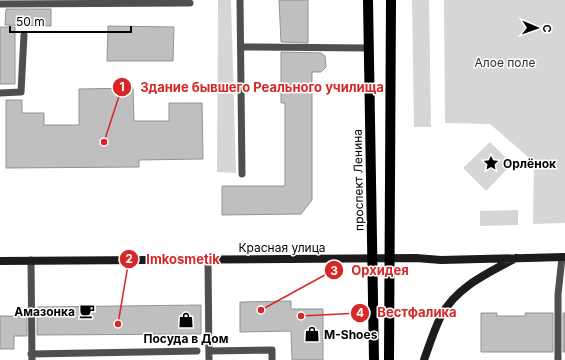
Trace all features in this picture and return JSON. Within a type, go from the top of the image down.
[{"type":"main road","name":"проспект Ленина","points":[[368,0],[374,360]]},
{"type":"main road","points":[[389,360],[391,0]]},
{"type":"main road","name":"Красная улица","points":[[0,261],[372,258],[441,260],[563,257]]},
{"type":"main road","points":[[424,360],[441,316],[454,298],[477,279],[518,258]]},
{"type":"lane","points":[[240,0],[242,174]]},
{"type":"lane","points":[[0,4],[190,3]]},
{"type":"lane","points":[[0,94],[21,92],[24,35]]},
{"type":"lane","points":[[241,47],[368,48]]},
{"type":"lane","points":[[558,360],[558,295],[563,257]]},
{"type":"lane","points":[[208,259],[209,360]]},
{"type":"lane","points":[[31,260],[32,357],[197,351]]},
{"type":"lane","points":[[209,351],[272,350],[272,360]]},
{"type":"green space","points":[[218,0],[231,0],[236,173],[217,172]]},
{"type":"green space","points":[[412,0],[429,0],[431,127],[414,127]]},
{"type":"green space","name":"Алое поле","points":[[444,0],[565,0],[565,223],[533,224],[534,162],[490,124],[445,123]]},
{"type":"green space","points":[[490,142],[512,164],[486,191],[463,168]]},
{"type":"green space","points":[[518,210],[518,225],[480,226],[480,211]]},
{"type":"building","points":[[279,0],[308,0],[308,43],[281,42]]},
{"type":"building","points":[[6,9],[51,9],[51,26],[5,25]]},
{"type":"building","points":[[108,26],[174,27],[173,61],[107,61]]},
{"type":"building","points":[[0,27],[15,27],[15,84],[0,84]]},
{"type":"building","points":[[281,52],[321,53],[325,56],[326,67],[321,72],[312,72],[312,200],[301,214],[222,215],[222,186],[285,186],[285,103],[281,103]]},
{"type":"building","points":[[133,88],[134,121],[169,121],[169,103],[202,103],[203,159],[139,160],[139,167],[6,168],[6,100],[22,100],[22,113],[44,113],[44,125],[79,125],[79,89]]},
{"type":"building","points":[[291,301],[291,309],[323,309],[323,360],[292,360],[291,331],[240,332],[240,302]]},
{"type":"building","points":[[201,305],[201,334],[37,335],[37,307]]},
{"type":"building","points":[[481,313],[497,313],[497,316],[526,316],[525,313],[553,313],[553,352],[481,352]]},
{"type":"building","points":[[563,313],[565,313],[565,352],[563,352]]},
{"type":"building","points":[[0,316],[27,316],[27,336],[14,336],[14,349],[0,349]]},
{"type":"place","name":"Здание бывшего Реального училища","points":[[104,142]]},
{"type":"place","name":"Орлёнок","points":[[491,163]]},
{"type":"place","name":"Орхидея","points":[[261,310]]},
{"type":"place","name":"Амазонка","points":[[87,311]]},
{"type":"place","name":"Вестфалика","points":[[301,316]]},
{"type":"place","name":"Посуда в Дом","points":[[186,320]]},
{"type":"place","name":"Imkosmetik","points":[[118,324]]},
{"type":"place","name":"M-Shoes","points":[[312,334]]}]
